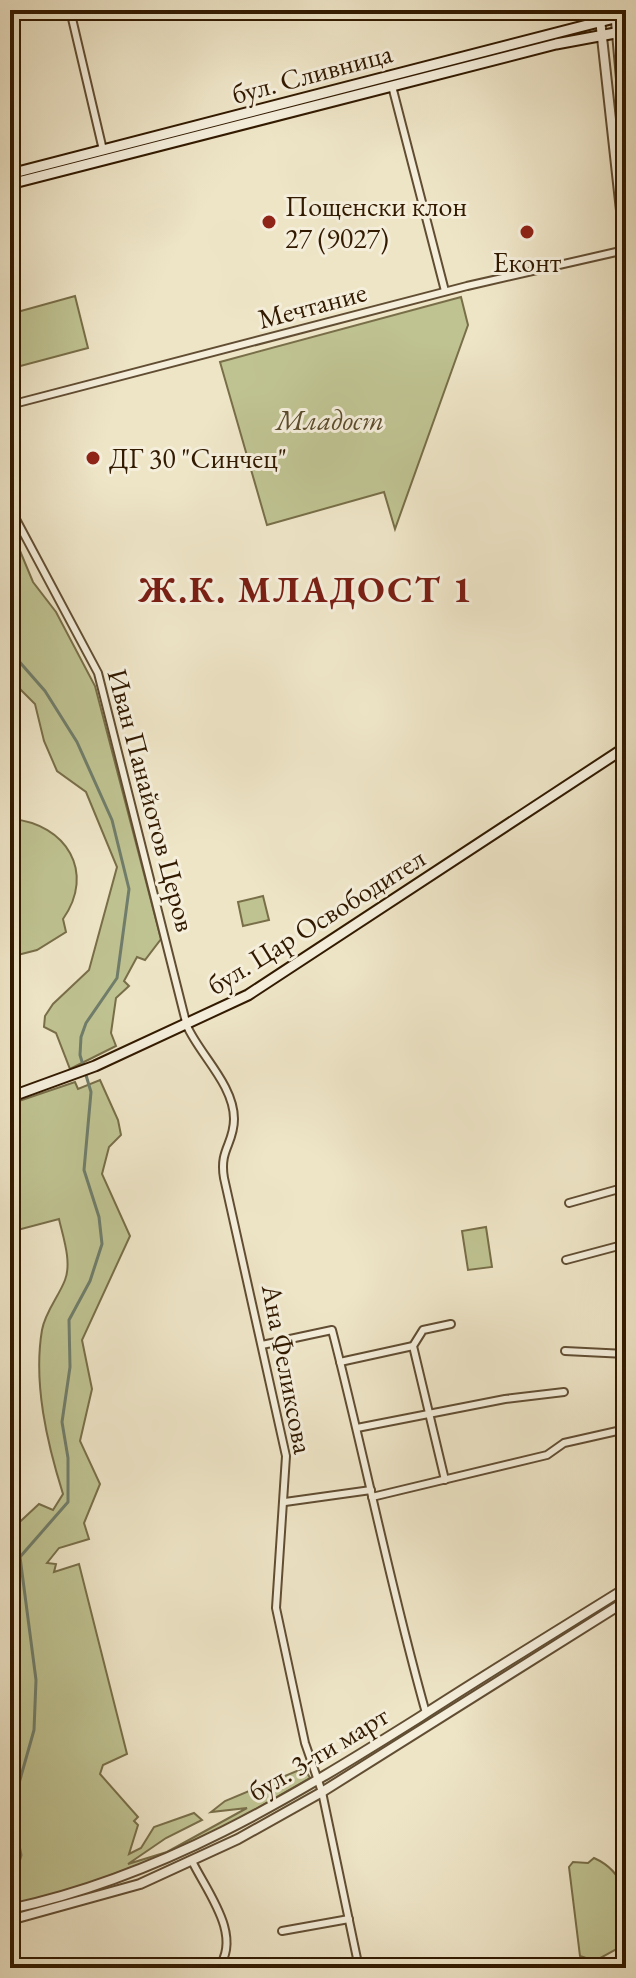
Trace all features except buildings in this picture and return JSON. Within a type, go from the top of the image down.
[{"type":"main road","name":"бул. Сливница","points":[[10,174],[390,75],[599,16],[626,15]]},
{"type":"main road","name":"бул. Сливница","points":[[10,184],[621,32]]},
{"type":"main road","name":"бул. Цар Освободител","points":[[10,1097],[95,1066],[187,1026],[293,967],[626,747]]},
{"type":"street","points":[[70,10],[103,150]]},
{"type":"street","points":[[615,14],[621,32],[626,136]]},
{"type":"street","points":[[599,16],[626,253]]},
{"type":"street","points":[[390,75],[445,291]]},
{"type":"street","name":"Мечтание","points":[[10,405],[445,291],[626,253]]},
{"type":"street","name":"Иван Панайотов Церов","points":[[10,508],[98,673],[187,1026]]},
{"type":"street","name":"Ана Феликсова","points":[[187,1026],[197,1049],[221,1080],[232,1108],[232,1132],[220,1158],[286,1456],[276,1608],[305,1743],[322,1792],[359,1968]]},
{"type":"street","points":[[569,1203],[626,1187]]},
{"type":"street","points":[[566,1260],[626,1244]]},
{"type":"street","points":[[340,1362],[413,1346],[423,1330],[451,1324]]},
{"type":"street","points":[[262,1345],[332,1330],[357,1428],[382,1551],[426,1713]]},
{"type":"street","points":[[413,1346],[445,1480]]},
{"type":"street","points":[[565,1351],[626,1354]]},
{"type":"street","points":[[357,1428],[564,1392]]},
{"type":"street","points":[[285,1502],[371,1493],[445,1480],[547,1455],[564,1443],[626,1429]]},
{"type":"street","name":"бул. 3-ти март","points":[[10,1909],[104,1883],[191,1848],[318,1781],[626,1588]]},
{"type":"street","name":"бул. 3-ти март","points":[[10,1920],[140,1884],[192,1861],[322,1792],[626,1601]]},
{"type":"street","points":[[192,1861],[228,1938],[226,1956],[218,1968]]},
{"type":"street","points":[[282,1931],[349,1919]]},
{"type":"street","points":[[571,1968],[583,1964],[592,1968]]},
{"type":"green space","points":[[75,296],[88,348],[13,368],[10,314]]},
{"type":"green space","name":"Младост","points":[[461,297],[468,325],[395,529],[384,492],[267,525],[220,362]]},
{"type":"green space","points":[[10,527],[33,582],[56,612],[95,686],[161,939],[145,960],[137,957],[124,981],[129,986],[116,998],[111,1033],[116,1046],[70,1069],[56,1033],[44,1027],[45,1016],[53,1004],[89,970],[117,867],[86,792],[57,771],[44,741],[35,704],[10,679]]},
{"type":"green space","points":[[12,819],[31,823],[61,840],[76,868],[77,884],[63,919],[66,932],[37,950],[10,957]]},
{"type":"green space","points":[[263,896],[269,920],[243,926],[238,902]]},
{"type":"green space","points":[[100,1080],[118,1120],[121,1135],[109,1147],[102,1174],[130,1236],[82,1340],[92,1389],[80,1441],[100,1484],[84,1523],[89,1539],[59,1548],[47,1563],[56,1564],[54,1572],[79,1564],[127,1754],[103,1765],[100,1774],[138,1817],[134,1821],[138,1825],[129,1854],[141,1848],[154,1827],[194,1813],[202,1820],[166,1838],[128,1864],[167,1852],[247,1808],[211,1812],[225,1801],[304,1768],[310,1778],[197,1843],[71,1890],[10,1906],[10,1531],[39,1504],[53,1510],[63,1494],[47,1434],[39,1371],[42,1330],[65,1280],[68,1265],[59,1219],[10,1232],[10,1104],[75,1082],[78,1089]]},
{"type":"green space","points":[[486,1227],[492,1267],[468,1270],[462,1231]]},
{"type":"green space","points":[[594,1858],[615,1874],[621,1883],[626,1905],[626,1944],[595,1961],[580,1956],[569,1867],[573,1862],[588,1863]]},
{"type":"waterway","points":[[10,651],[45,691],[77,742],[112,820],[129,889],[117,978],[86,1023],[81,1037],[80,1055],[91,1092],[84,1170],[99,1217],[102,1244],[90,1281],[69,1320],[70,1367],[62,1422],[68,1458],[68,1502],[20,1557],[36,1680],[34,1730],[14,1801],[13,1817],[21,1855],[11,1889]]},
{"type":"place","name":"Пощенски клон 27 (9027)","points":[[269,222]]},
{"type":"place","name":"Еконт","points":[[527,232]]},
{"type":"place","name":"ДГ 30 \"Синчец\"","points":[[93,458]]},
{"type":"district","name":"Ж.К. МЛАДОСТ 1","points":[[306,589]]}]
